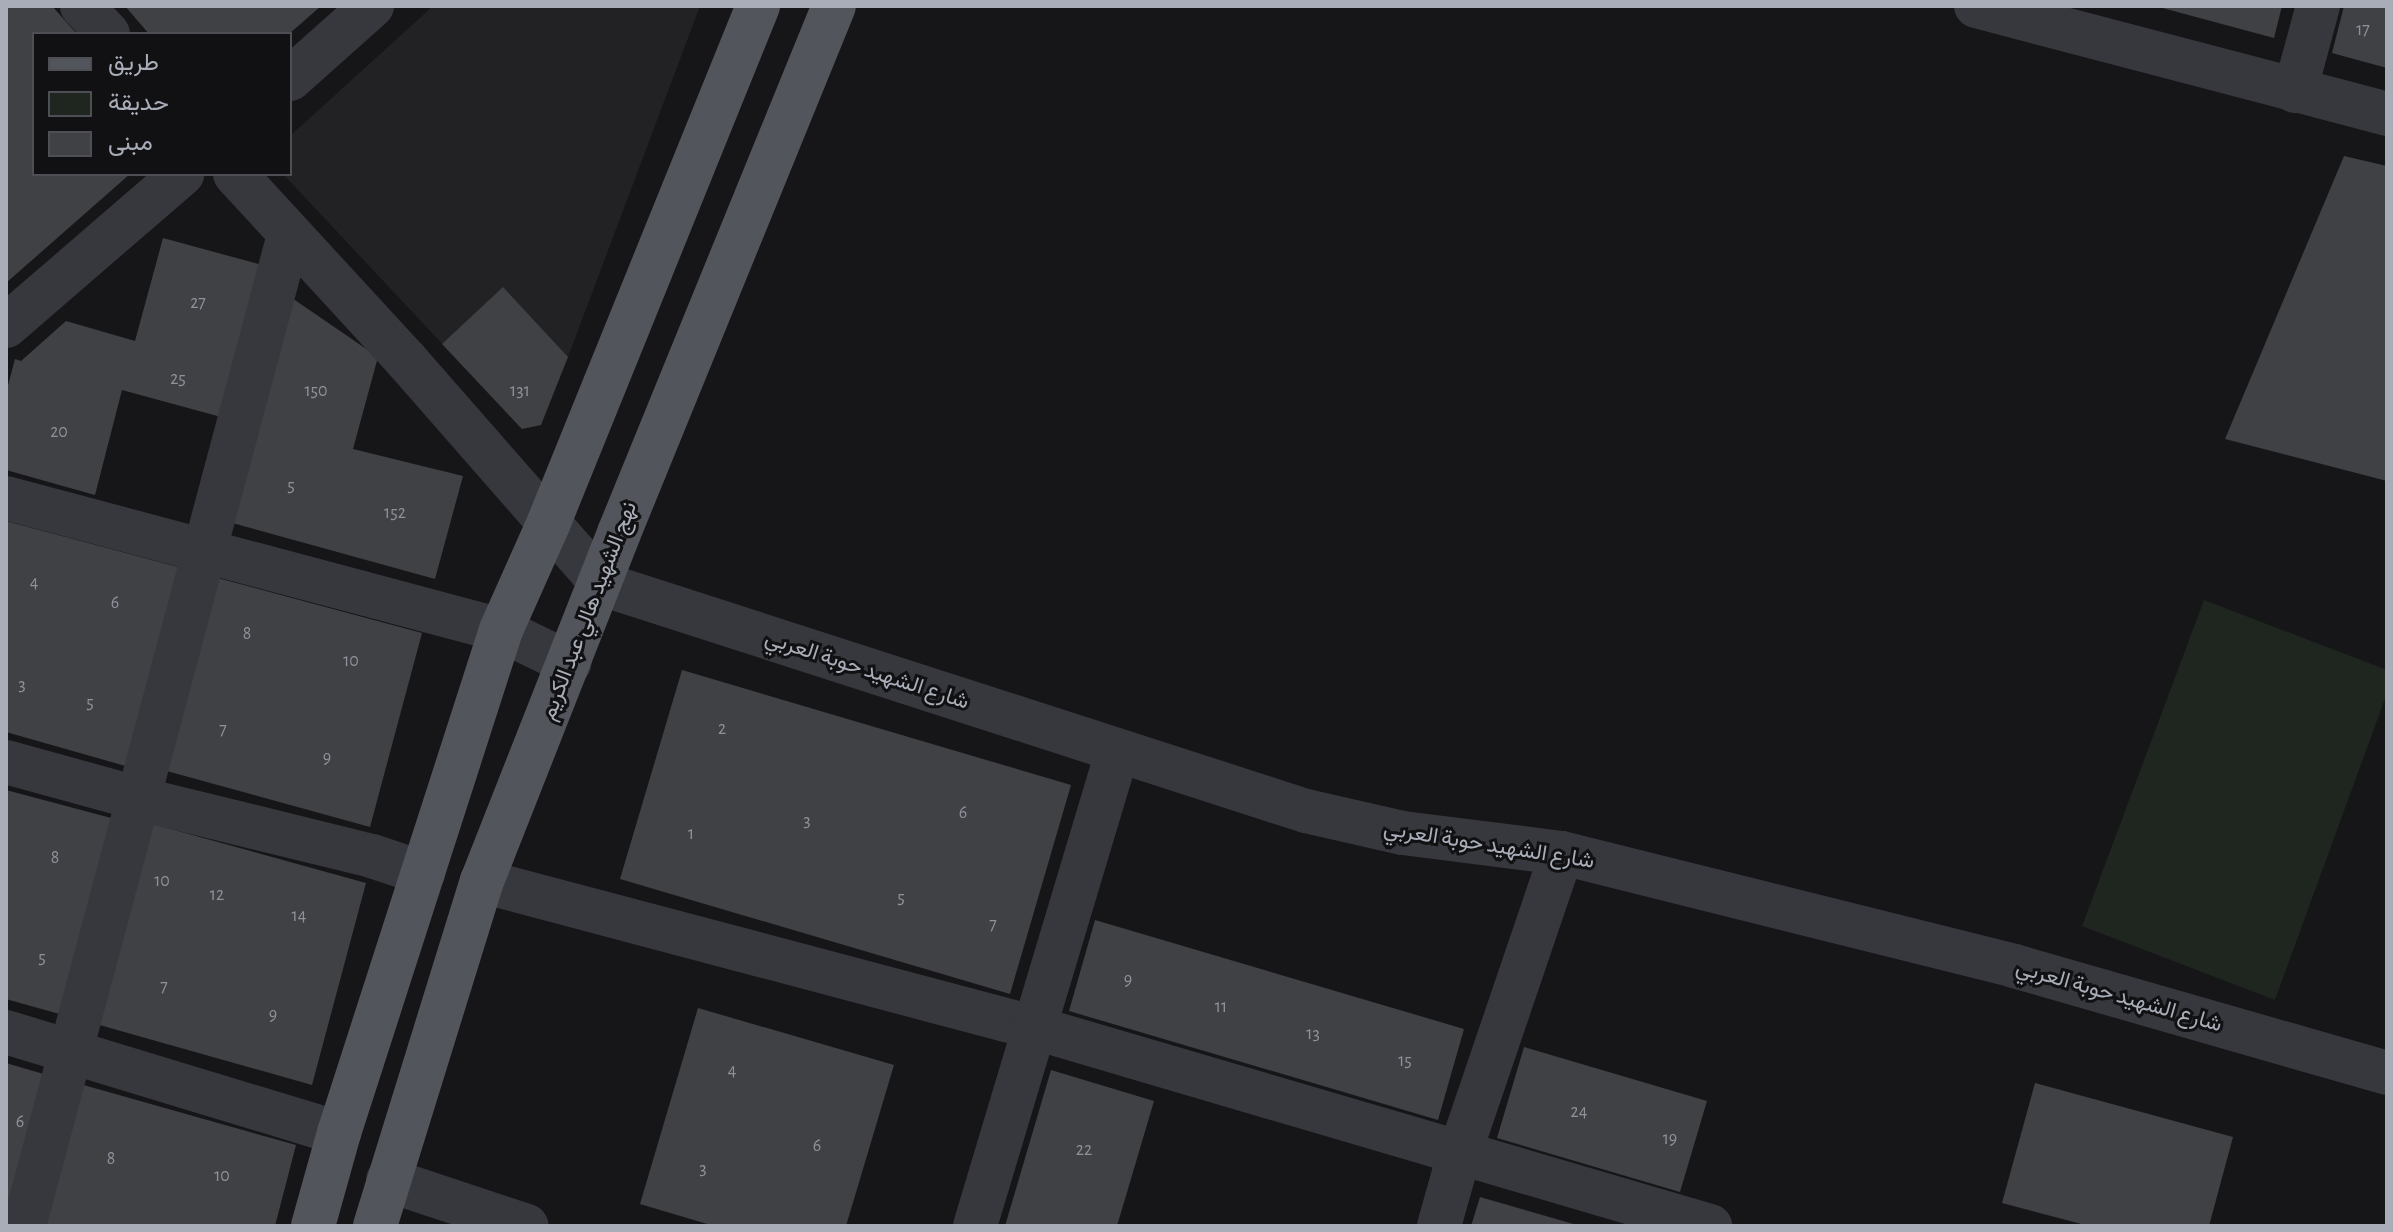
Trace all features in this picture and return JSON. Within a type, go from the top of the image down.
[{"type":"main road","points":[[313,1226],[339,1133],[501,630],[549,522],[758,6]]},
{"type":"main road","name":"نهج الشهيد هالي عبد الكريم","points":[[375,1226],[482,881],[602,584],[625,519],[834,6]]},
{"type":"street","points":[[82,6],[106,32]]},
{"type":"street","points":[[292,77],[372,6]]},
{"type":"street","points":[[1976,6],[2387,114]]},
{"type":"street","points":[[2295,91],[2318,6]]},
{"type":"street","points":[[6,326],[180,176]]},
{"type":"street","points":[[237,176],[602,584]]},
{"type":"street","points":[[24,1226],[289,235]]},
{"type":"street","points":[[6,498],[207,549],[501,630],[569,663]]},
{"type":"street","name":"شارع الشهيد حوبة العربي","points":[[602,584],[1306,811],[1403,833],[1562,853],[2014,966],[2387,1073]]},
{"type":"street","points":[[975,1226],[1032,1027],[1117,752]]},
{"type":"street","points":[[6,762],[140,799],[372,856],[423,873]]},
{"type":"street","points":[[1439,1226],[1459,1155],[1562,853]]},
{"type":"street","points":[[482,881],[1032,1027],[1459,1155],[1710,1226]]},
{"type":"street","points":[[6,1032],[339,1133]]},
{"type":"street","points":[[388,1180],[527,1226]]},
{"type":"shaded area","points":[[433,6],[700,6],[568,357],[522,429],[285,176],[292,176],[292,134]]},
{"type":"green space","points":[[2204,600],[2387,670],[2387,693],[2275,1000],[2082,926]]},
{"type":"building","points":[[6,6],[52,6],[75,32],[32,32],[32,176],[128,176],[6,283]]},
{"type":"building","points":[[125,6],[321,6],[291,32],[147,32]]},
{"type":"building","points":[[2155,6],[2282,6],[2274,38]]},
{"type":"building","points":[[2344,6],[2387,6],[2387,68],[2332,53]]},
{"type":"building","points":[[2344,156],[2387,166],[2387,481],[2225,439]]},
{"type":"building","points":[[163,238],[262,265],[221,417],[122,390],[95,495],[6,470],[6,393],[15,359],[21,361],[66,321],[135,341]]},
{"type":"building","points":[[503,287],[568,357],[541,425],[522,429],[442,344]]},
{"type":"building","points":[[289,296],[378,357],[353,449],[463,476],[435,579],[229,522]]},
{"type":"building","points":[[6,521],[182,568],[129,767],[6,732]]},
{"type":"building","points":[[214,577],[422,633],[370,827],[163,770]]},
{"type":"building","points":[[682,670],[1071,785],[1010,994],[620,879]]},
{"type":"building","points":[[6,790],[115,819],[63,1015],[6,999]]},
{"type":"building","points":[[149,823],[366,883],[312,1085],[96,1024]]},
{"type":"building","points":[[1095,920],[1464,1029],[1438,1120],[1069,1011]]},
{"type":"building","points":[[698,1008],[894,1065],[846,1226],[714,1226],[640,1204]]},
{"type":"building","points":[[1524,1047],[1707,1101],[1680,1192],[1497,1138]]},
{"type":"building","points":[[6,1063],[47,1075],[6,1226]]},
{"type":"building","points":[[1051,1070],[1154,1101],[1117,1226],[1005,1226]]},
{"type":"building","points":[[2035,1083],[2233,1137],[2209,1226],[2089,1226],[2002,1203]]},
{"type":"building","points":[[80,1084],[296,1145],[275,1226],[43,1226]]},
{"type":"building","points":[[1480,1197],[1577,1225],[1577,1226],[1471,1226]]}]
